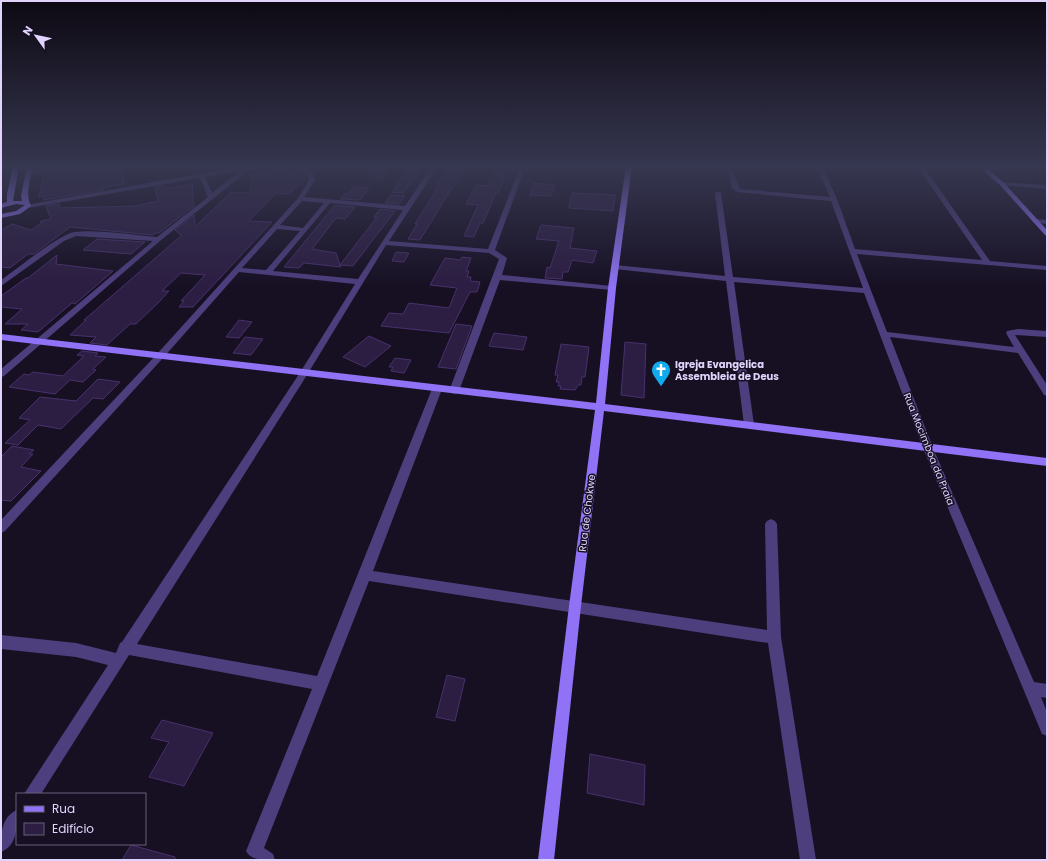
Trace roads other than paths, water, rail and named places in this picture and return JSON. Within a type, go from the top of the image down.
[{"type":"street","points":[[3,217],[18,213],[24,206]]},
{"type":"street","points":[[1,374],[200,206]]},
{"type":"street","points":[[1,528],[160,356],[294,206]]},
{"type":"street","points":[[268,273],[325,206]]},
{"type":"street","points":[[33,793],[304,373],[384,243],[408,208],[387,206]]},
{"type":"street","points":[[491,251],[508,206]]},
{"type":"street","name":"Rua de Chokwe","points":[[546,860],[575,606],[600,407],[612,288],[623,206]]},
{"type":"street","points":[[720,206],[749,426]]},
{"type":"street","name":"Rua Mocimboa da Praia","points":[[836,206],[867,291],[928,448],[1031,688],[1047,729]]},
{"type":"street","points":[[948,206],[988,263]]},
{"type":"street","points":[[1022,206],[1047,234]]},
{"type":"street","points":[[1035,221],[1047,222]]},
{"type":"street","points":[[275,227],[305,230]]},
{"type":"street","points":[[1,284],[62,240],[75,234],[159,239]]},
{"type":"street","points":[[384,243],[491,251],[503,258],[454,391]]},
{"type":"street","points":[[852,251],[1047,268]]},
{"type":"street","points":[[615,267],[867,291]]},
{"type":"street","points":[[238,270],[361,282]]},
{"type":"street","points":[[497,277],[612,288]]},
{"type":"street","points":[[1047,334],[1018,332],[1010,333],[1047,393]]},
{"type":"street","points":[[884,334],[1020,350]]},
{"type":"street","points":[[1,337],[600,407],[1047,462]]},
{"type":"street","points":[[267,860],[254,851],[365,575],[437,389]]},
{"type":"street","points":[[771,524],[774,637],[808,860]]},
{"type":"street","points":[[365,575],[774,637]]},
{"type":"street","points":[[1,642],[76,650],[118,660]]},
{"type":"street","points":[[125,648],[321,684]]},
{"type":"street","points":[[1031,688],[1047,691]]},
{"type":"street","points":[[1,844],[16,820]]},
{"type":"place","name":"Igreja Evangelica Assembleia de Deus","points":[[661,387]]}]
